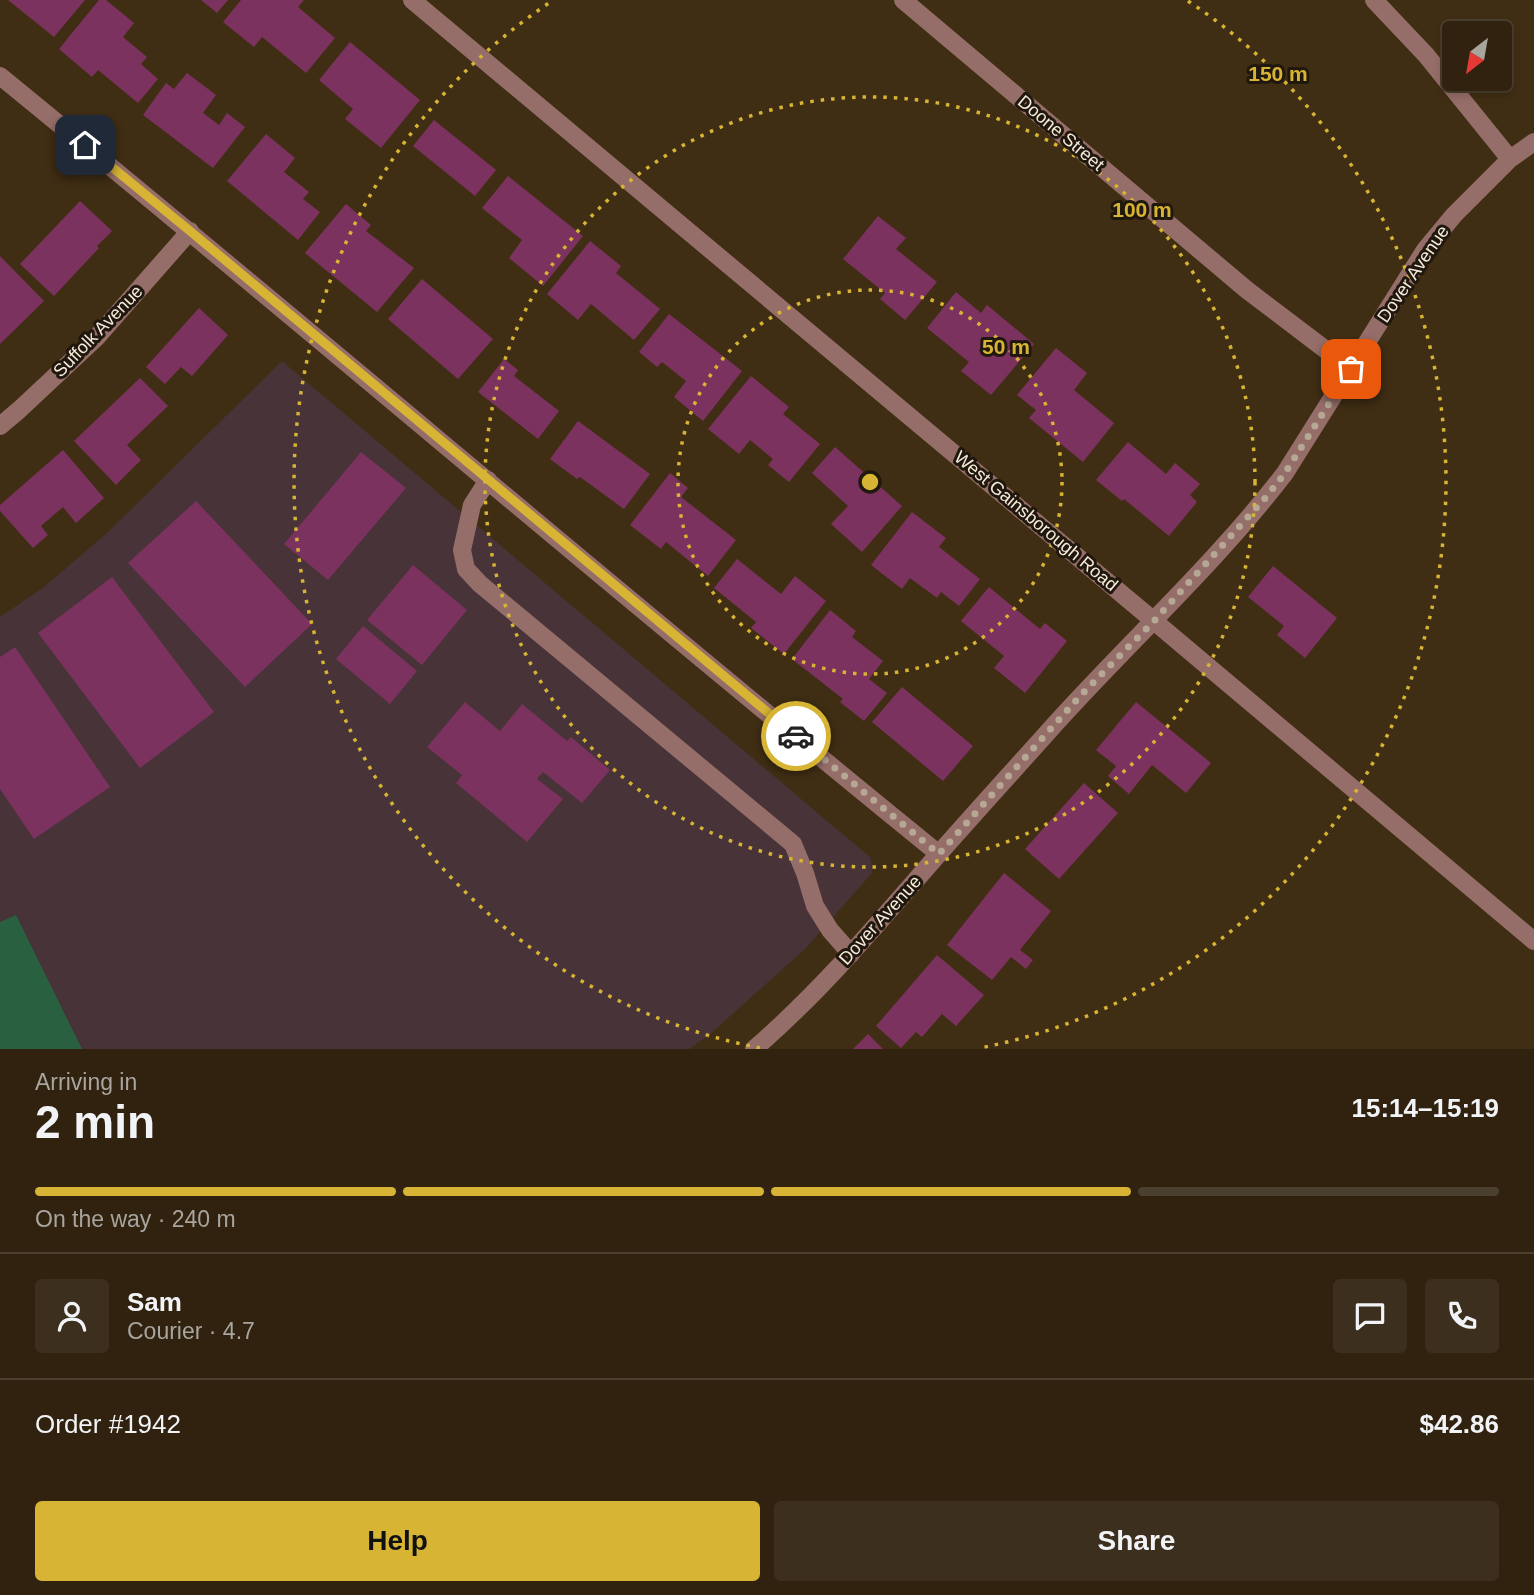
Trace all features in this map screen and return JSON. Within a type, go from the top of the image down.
[{"type":"street","name":"West Gainsborough Road","points":[[412,0],[1534,941]]},
{"type":"street","name":"Doone Street","points":[[902,0],[1247,290],[1351,369]]},
{"type":"street","points":[[1374,0],[1426,55],[1510,159]]},
{"type":"street","points":[[0,76],[939,854]]},
{"type":"street","name":"Dover Avenue","points":[[754,1049],[851,954],[1080,696],[1154,621],[1267,496],[1285,473],[1425,250],[1454,215],[1510,159],[1534,142]]},
{"type":"street","name":"Suffolk Avenue","points":[[0,426],[96,338],[190,231]]},
{"type":"street","points":[[488,480],[472,505],[462,550],[466,569],[793,844],[815,906],[830,930],[851,954]]},
{"type":"shaded area","points":[[282,361],[871,858],[872,873],[805,949],[709,1035],[689,1049],[0,1049],[0,617],[44,587],[106,534]]},
{"type":"green space","points":[[16,915],[82,1049],[0,1049],[0,922]]},
{"type":"building","points":[[8,0],[85,0],[54,37]]},
{"type":"building","points":[[99,0],[106,0],[134,23],[123,37],[147,57],[141,64],[158,79],[138,103],[98,70],[92,77],[59,49]]},
{"type":"building","points":[[201,0],[228,0],[217,13]]},
{"type":"building","points":[[241,0],[304,0],[298,7],[335,38],[306,73],[262,37],[254,47],[223,22]]},
{"type":"building","points":[[350,42],[420,100],[381,148],[345,119],[353,109],[319,80]]},
{"type":"building","points":[[187,73],[216,95],[203,113],[219,125],[227,113],[245,127],[213,168],[143,115],[166,83],[174,89]]},
{"type":"building","points":[[434,120],[496,170],[475,196],[413,146]]},
{"type":"building","points":[[266,134],[295,158],[284,172],[309,192],[303,199],[320,212],[298,240],[227,181]]},
{"type":"building","points":[[508,176],[583,236],[543,286],[509,258],[522,240],[482,208]]},
{"type":"building","points":[[80,201],[112,231],[54,296],[20,264]]},
{"type":"building","points":[[346,204],[371,225],[366,231],[414,268],[377,312],[305,253]]},
{"type":"building","points":[[878,216],[906,238],[896,249],[937,282],[905,320],[880,299],[885,293],[843,259]]},
{"type":"building","points":[[590,241],[621,266],[616,273],[660,309],[634,340],[591,304],[578,320],[547,294]]},
{"type":"building","points":[[0,256],[44,301],[0,344]]},
{"type":"building","points":[[422,279],[493,339],[458,379],[388,319]]},
{"type":"building","points":[[956,292],[981,313],[987,305],[1034,344],[991,395],[961,371],[969,362],[927,328]]},
{"type":"building","points":[[199,308],[228,335],[192,376],[181,367],[165,384],[146,367]]},
{"type":"building","points":[[669,314],[742,371],[703,421],[674,397],[686,381],[662,362],[657,367],[639,352]]},
{"type":"building","points":[[1056,348],[1087,373],[1074,390],[1114,423],[1083,462],[1029,418],[1036,410],[1017,395]]},
{"type":"building","points":[[504,359],[518,370],[514,376],[559,411],[538,439],[478,392]]},
{"type":"building","points":[[751,376],[789,407],[783,414],[820,444],[789,482],[768,465],[773,459],[750,440],[739,454],[708,429]]},
{"type":"building","points":[[140,378],[168,406],[127,445],[141,460],[116,485],[74,441]]},
{"type":"building","points":[[578,421],[650,474],[624,509],[550,459]]},
{"type":"building","points":[[1128,442],[1166,474],[1175,463],[1200,484],[1190,495],[1197,502],[1169,536],[1096,480]]},
{"type":"building","points":[[835,447],[902,506],[862,552],[831,524],[848,506],[812,473]]},
{"type":"building","points":[[63,450],[104,498],[76,523],[63,507],[41,526],[48,535],[33,548],[0,511],[0,505]]},
{"type":"building","points":[[361,452],[406,488],[328,580],[284,544]]},
{"type":"building","points":[[670,473],[688,488],[681,497],[736,540],[708,576],[666,542],[661,549],[630,525]]},
{"type":"building","points":[[196,501],[312,624],[245,687],[128,563]]},
{"type":"building","points":[[912,512],[946,538],[939,547],[980,579],[959,606],[941,592],[937,598],[910,578],[902,589],[871,565]]},
{"type":"building","points":[[737,559],[781,594],[795,576],[826,601],[784,654],[751,628],[756,622],[714,588]]},
{"type":"building","points":[[413,565],[467,610],[422,665],[367,620]]},
{"type":"building","points":[[1273,566],[1337,618],[1305,658],[1277,635],[1284,626],[1248,597]]},
{"type":"building","points":[[112,577],[214,712],[140,768],[38,633]]},
{"type":"building","points":[[989,587],[1040,629],[1045,623],[1067,641],[1025,693],[994,668],[1004,656],[961,621]]},
{"type":"building","points":[[830,610],[856,631],[852,637],[883,661],[869,679],[887,693],[864,721],[840,702],[843,699],[792,659]]},
{"type":"building","points":[[363,626],[417,671],[390,704],[336,659]]},
{"type":"building","points":[[15,647],[110,787],[34,839],[0,789],[0,657]]},
{"type":"building","points":[[902,687],[973,746],[943,781],[872,722]]},
{"type":"building","points":[[465,702],[500,731],[522,704],[567,741],[571,737],[610,770],[582,803],[543,772],[537,779],[563,799],[527,842],[456,783],[462,775],[427,747]]},
{"type":"building","points":[[1136,702],[1211,763],[1186,793],[1152,765],[1129,794],[1108,776],[1116,766],[1096,750]]},
{"type":"building","points":[[1084,783],[1118,813],[1059,879],[1025,849]]},
{"type":"building","points":[[1004,873],[1051,911],[1020,950],[1033,960],[1026,969],[1011,957],[992,980],[947,945]]},
{"type":"building","points":[[937,955],[984,995],[956,1026],[942,1014],[922,1037],[916,1032],[901,1048],[876,1026]]},
{"type":"building","points":[[868,1034],[883,1049],[853,1049]]},
{"type":"way so far","points":[[796,736],[939,854],[1080,696],[1154,621],[1267,496],[1285,473],[1351,369]]},
{"type":"route","points":[[85,145],[796,736]]}]
